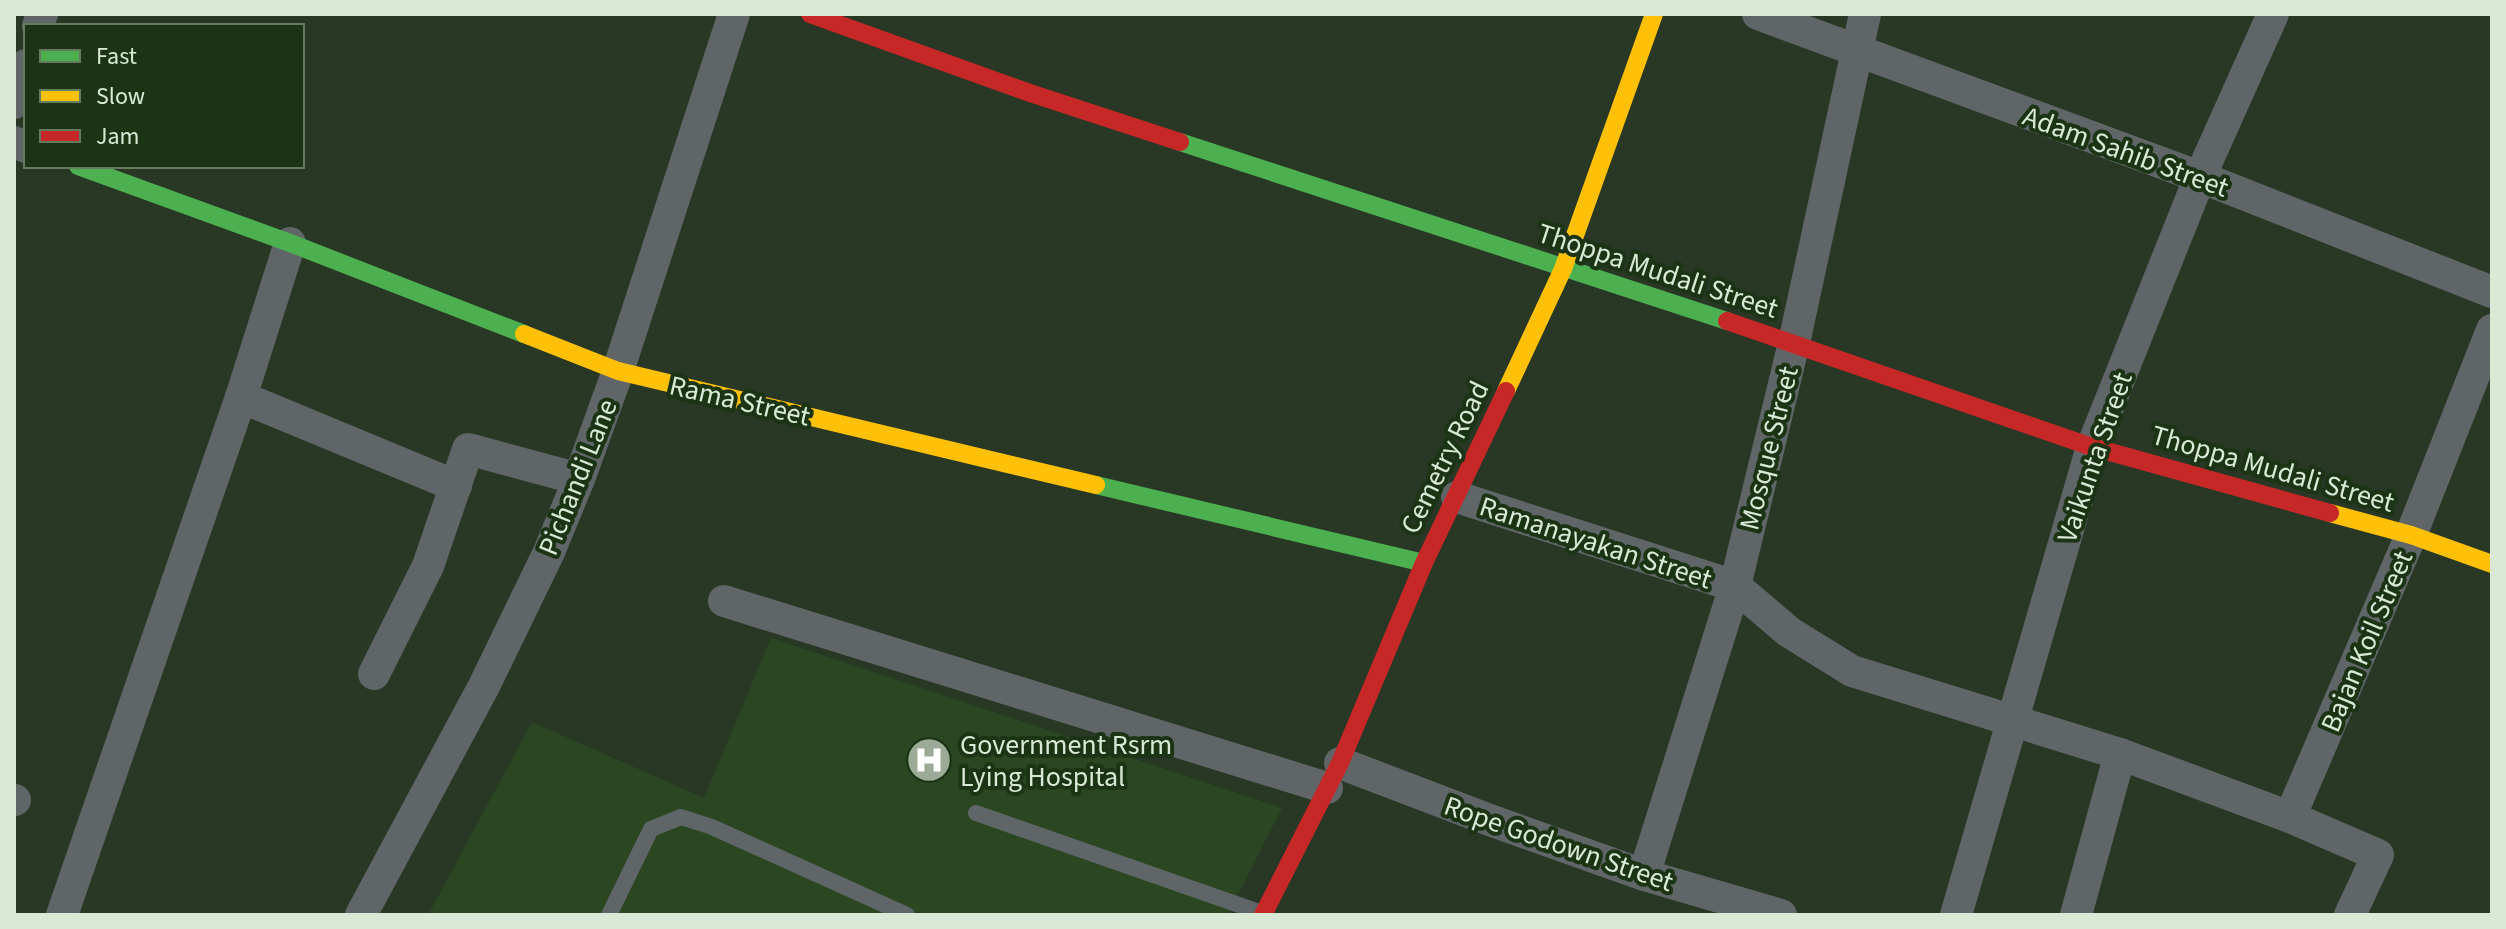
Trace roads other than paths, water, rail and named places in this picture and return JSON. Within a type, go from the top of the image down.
[{"type":"street","name":"Pichandi Lane","points":[[361,915],[484,686],[549,552],[618,371],[734,14]]},
{"type":"street","name":"Thoppa Mudali Street","points":[[810,14],[1030,93],[1794,343],[2092,447],[2411,535],[2492,564]]},
{"type":"street","name":"Cemetry Road","points":[[1264,914],[1334,776],[1424,563],[1563,269],[1654,14]]},
{"type":"street","name":"Adam Sahib Street","points":[[1758,14],[2200,177],[2492,292]]},
{"type":"street","name":"Mosque Street","points":[[1644,875],[1735,586],[1794,343],[1865,14]]},
{"type":"street","name":"Vaikunta Street","points":[[1956,915],[2092,447],[2200,177],[2273,14]]},
{"type":"street","points":[[14,103],[24,71]]},
{"type":"street","name":"Rama Street","points":[[84,168],[290,243],[618,371],[1424,563]]},
{"type":"street","points":[[62,915],[241,397],[290,243]]},
{"type":"street","name":"Bajan Koil Street","points":[[2290,817],[2411,535],[2492,330]]},
{"type":"street","points":[[241,397],[456,486]]},
{"type":"street","points":[[374,674],[428,566],[468,449],[579,479]]},
{"type":"street","name":"Ramanayakan Street","points":[[1457,497],[1735,586]]},
{"type":"street","points":[[1735,586],[1789,632],[1852,671],[2120,754],[2290,817],[2378,855],[2350,915]]},
{"type":"street","name":"Rope Godown Street","points":[[724,601],[1487,819],[1644,875],[1781,915]]},
{"type":"street","points":[[2076,915],[2120,754]]},
{"type":"lane","points":[[976,813],[1264,914]]},
{"type":"lane","points":[[609,915],[651,829],[681,817],[712,827],[907,915]]},
{"type":"place","name":"Government Rsrm Lying Hospital","points":[[929,760]]}]
